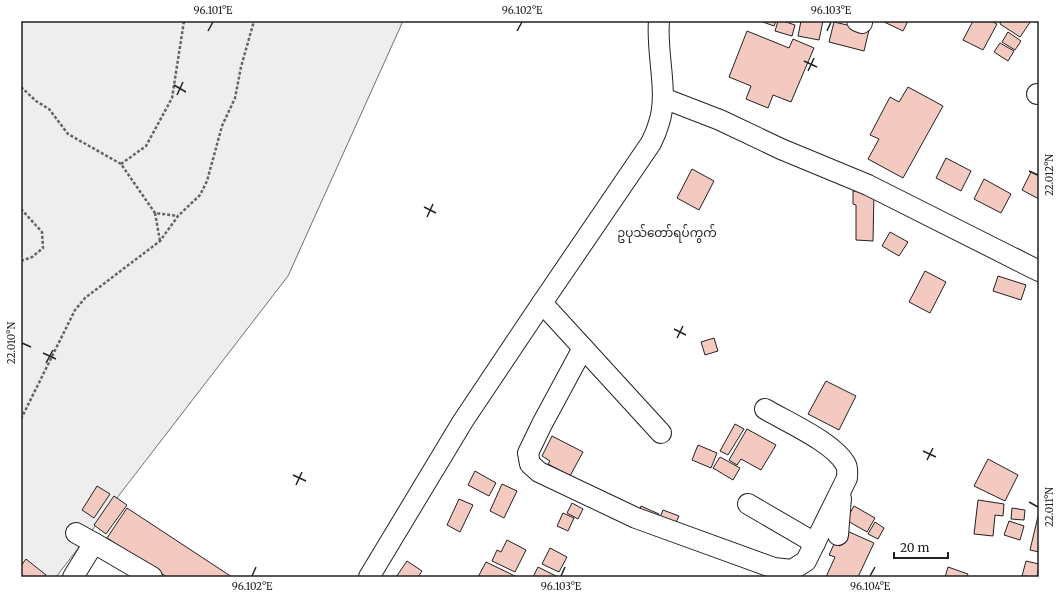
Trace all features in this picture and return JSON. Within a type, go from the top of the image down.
[{"type":"street","points":[[369,577],[463,421],[651,143],[660,123],[663,98],[658,36],[659,21]]},
{"type":"street","points":[[663,98],[720,120],[781,149],[868,185],[1039,271]]},
{"type":"street","points":[[542,303],[661,433]]},
{"type":"street","points":[[584,348],[542,424],[528,453],[530,464],[539,472],[636,518],[774,568],[792,570],[806,561],[847,478],[847,467],[840,455],[814,437],[765,409]]},
{"type":"street","points":[[838,535],[842,488]]},
{"type":"street","points":[[748,504],[815,543]]},
{"type":"street","points":[[76,533],[148,576]]},
{"type":"street","points":[[73,577],[94,544]]},
{"type":"path","points":[[121,164],[146,146],[172,98],[184,21]]},
{"type":"path","points":[[21,419],[75,310],[85,298],[160,241],[178,216],[200,195],[207,181],[222,126],[235,98],[241,67],[254,21]]},
{"type":"path","points":[[21,87],[36,102],[49,109],[68,134],[121,164],[155,213],[160,241]]},
{"type":"path","points":[[21,209],[42,232],[43,248],[32,257],[21,261]]},
{"type":"path","points":[[155,213],[178,216]]},
{"type":"shaded area","points":[[21,21],[403,21],[288,276],[56,577],[21,577]]},
{"type":"building","points":[[760,21],[776,21],[774,26]]},
{"type":"building","points":[[778,21],[795,25],[792,36],[775,31]]},
{"type":"building","points":[[801,21],[823,21],[819,40],[798,36]]},
{"type":"building","points":[[882,21],[908,21],[903,31]]},
{"type":"building","points":[[973,21],[991,21],[997,24],[983,50],[963,40]]},
{"type":"building","points":[[1001,21],[1031,21],[1020,37],[1000,24]]},
{"type":"building","points":[[834,22],[869,30],[864,51],[829,42]]},
{"type":"building","points":[[747,31],[789,48],[793,39],[814,48],[791,102],[773,95],[768,108],[746,99],[751,86],[729,77]]},
{"type":"building","points":[[1008,32],[1021,41],[1015,50],[1002,42]]},
{"type":"building","points":[[1000,43],[1014,51],[1008,61],[994,52]]},
{"type":"building","points":[[908,87],[943,106],[903,178],[868,159],[879,139],[870,135],[890,97],[899,102]]},
{"type":"building","points":[[946,158],[971,171],[961,191],[936,178]]},
{"type":"building","points":[[692,169],[714,181],[699,210],[677,198]]},
{"type":"building","points":[[1031,172],[1039,176],[1039,199],[1022,190]]},
{"type":"building","points":[[984,179],[1011,194],[1001,213],[974,199]]},
{"type":"building","points":[[853,191],[874,191],[873,241],[856,240],[856,205],[853,204]]},
{"type":"building","points":[[890,232],[908,242],[899,256],[882,246]]},
{"type":"building","points":[[925,271],[946,282],[930,313],[909,302]]},
{"type":"building","points":[[998,276],[1026,285],[1021,300],[993,291]]},
{"type":"building","points":[[714,338],[718,351],[705,355],[701,342]]},
{"type":"building","points":[[826,381],[856,396],[839,430],[808,414]]},
{"type":"building","points":[[735,424],[744,429],[728,455],[720,451]]},
{"type":"building","points":[[747,429],[776,445],[761,470],[741,459],[737,465],[729,460]]},
{"type":"building","points":[[552,436],[583,452],[570,476],[548,464],[550,461],[542,456]]},
{"type":"building","points":[[698,445],[717,453],[711,468],[692,460]]},
{"type":"building","points":[[720,457],[740,468],[733,480],[713,468]]},
{"type":"building","points":[[988,459],[1018,475],[1005,501],[974,486]]},
{"type":"building","points":[[475,471],[496,483],[489,496],[468,485]]},
{"type":"building","points":[[502,484],[517,491],[504,518],[490,511]]},
{"type":"building","points":[[97,486],[110,494],[94,518],[82,510]]},
{"type":"building","points":[[114,496],[127,505],[106,534],[94,525]]},
{"type":"building","points":[[459,499],[473,505],[460,532],[447,525]]},
{"type":"building","points":[[978,500],[1004,504],[1003,516],[995,515],[993,536],[974,534]]},
{"type":"building","points":[[572,503],[583,509],[578,519],[567,513]]},
{"type":"building","points":[[641,506],[659,514],[656,521],[638,514]]},
{"type":"building","points":[[854,506],[875,518],[867,532],[846,520]]},
{"type":"building","points":[[127,508],[232,577],[167,577],[107,538]]},
{"type":"building","points":[[1012,508],[1025,510],[1024,520],[1011,519]]},
{"type":"building","points":[[663,510],[679,516],[673,529],[658,522]]},
{"type":"building","points":[[1039,512],[1039,552],[1030,550]]},
{"type":"building","points":[[563,513],[574,518],[568,531],[557,526]]},
{"type":"building","points":[[1009,521],[1024,526],[1020,540],[1004,535]]},
{"type":"building","points":[[875,522],[884,528],[878,539],[868,534]]},
{"type":"building","points":[[847,531],[874,543],[858,577],[826,577],[835,557],[829,555],[834,544],[840,546]]},
{"type":"building","points":[[507,540],[526,550],[515,572],[492,561],[497,550],[501,552]]},
{"type":"building","points":[[550,548],[567,557],[559,572],[542,564]]},
{"type":"building","points":[[26,559],[46,575],[44,577],[21,577],[21,566]]},
{"type":"building","points":[[407,561],[422,571],[418,577],[396,577]]},
{"type":"building","points":[[1026,561],[1039,564],[1037,577],[1022,576]]},
{"type":"building","points":[[486,562],[517,577],[478,577]]},
{"type":"building","points":[[538,567],[558,577],[533,577]]},
{"type":"building","points":[[948,567],[968,574],[967,577],[945,577]]},
{"type":"district","name":"ဥပုသ်တော်ရပ်ကွက်","points":[[667,233]]}]
